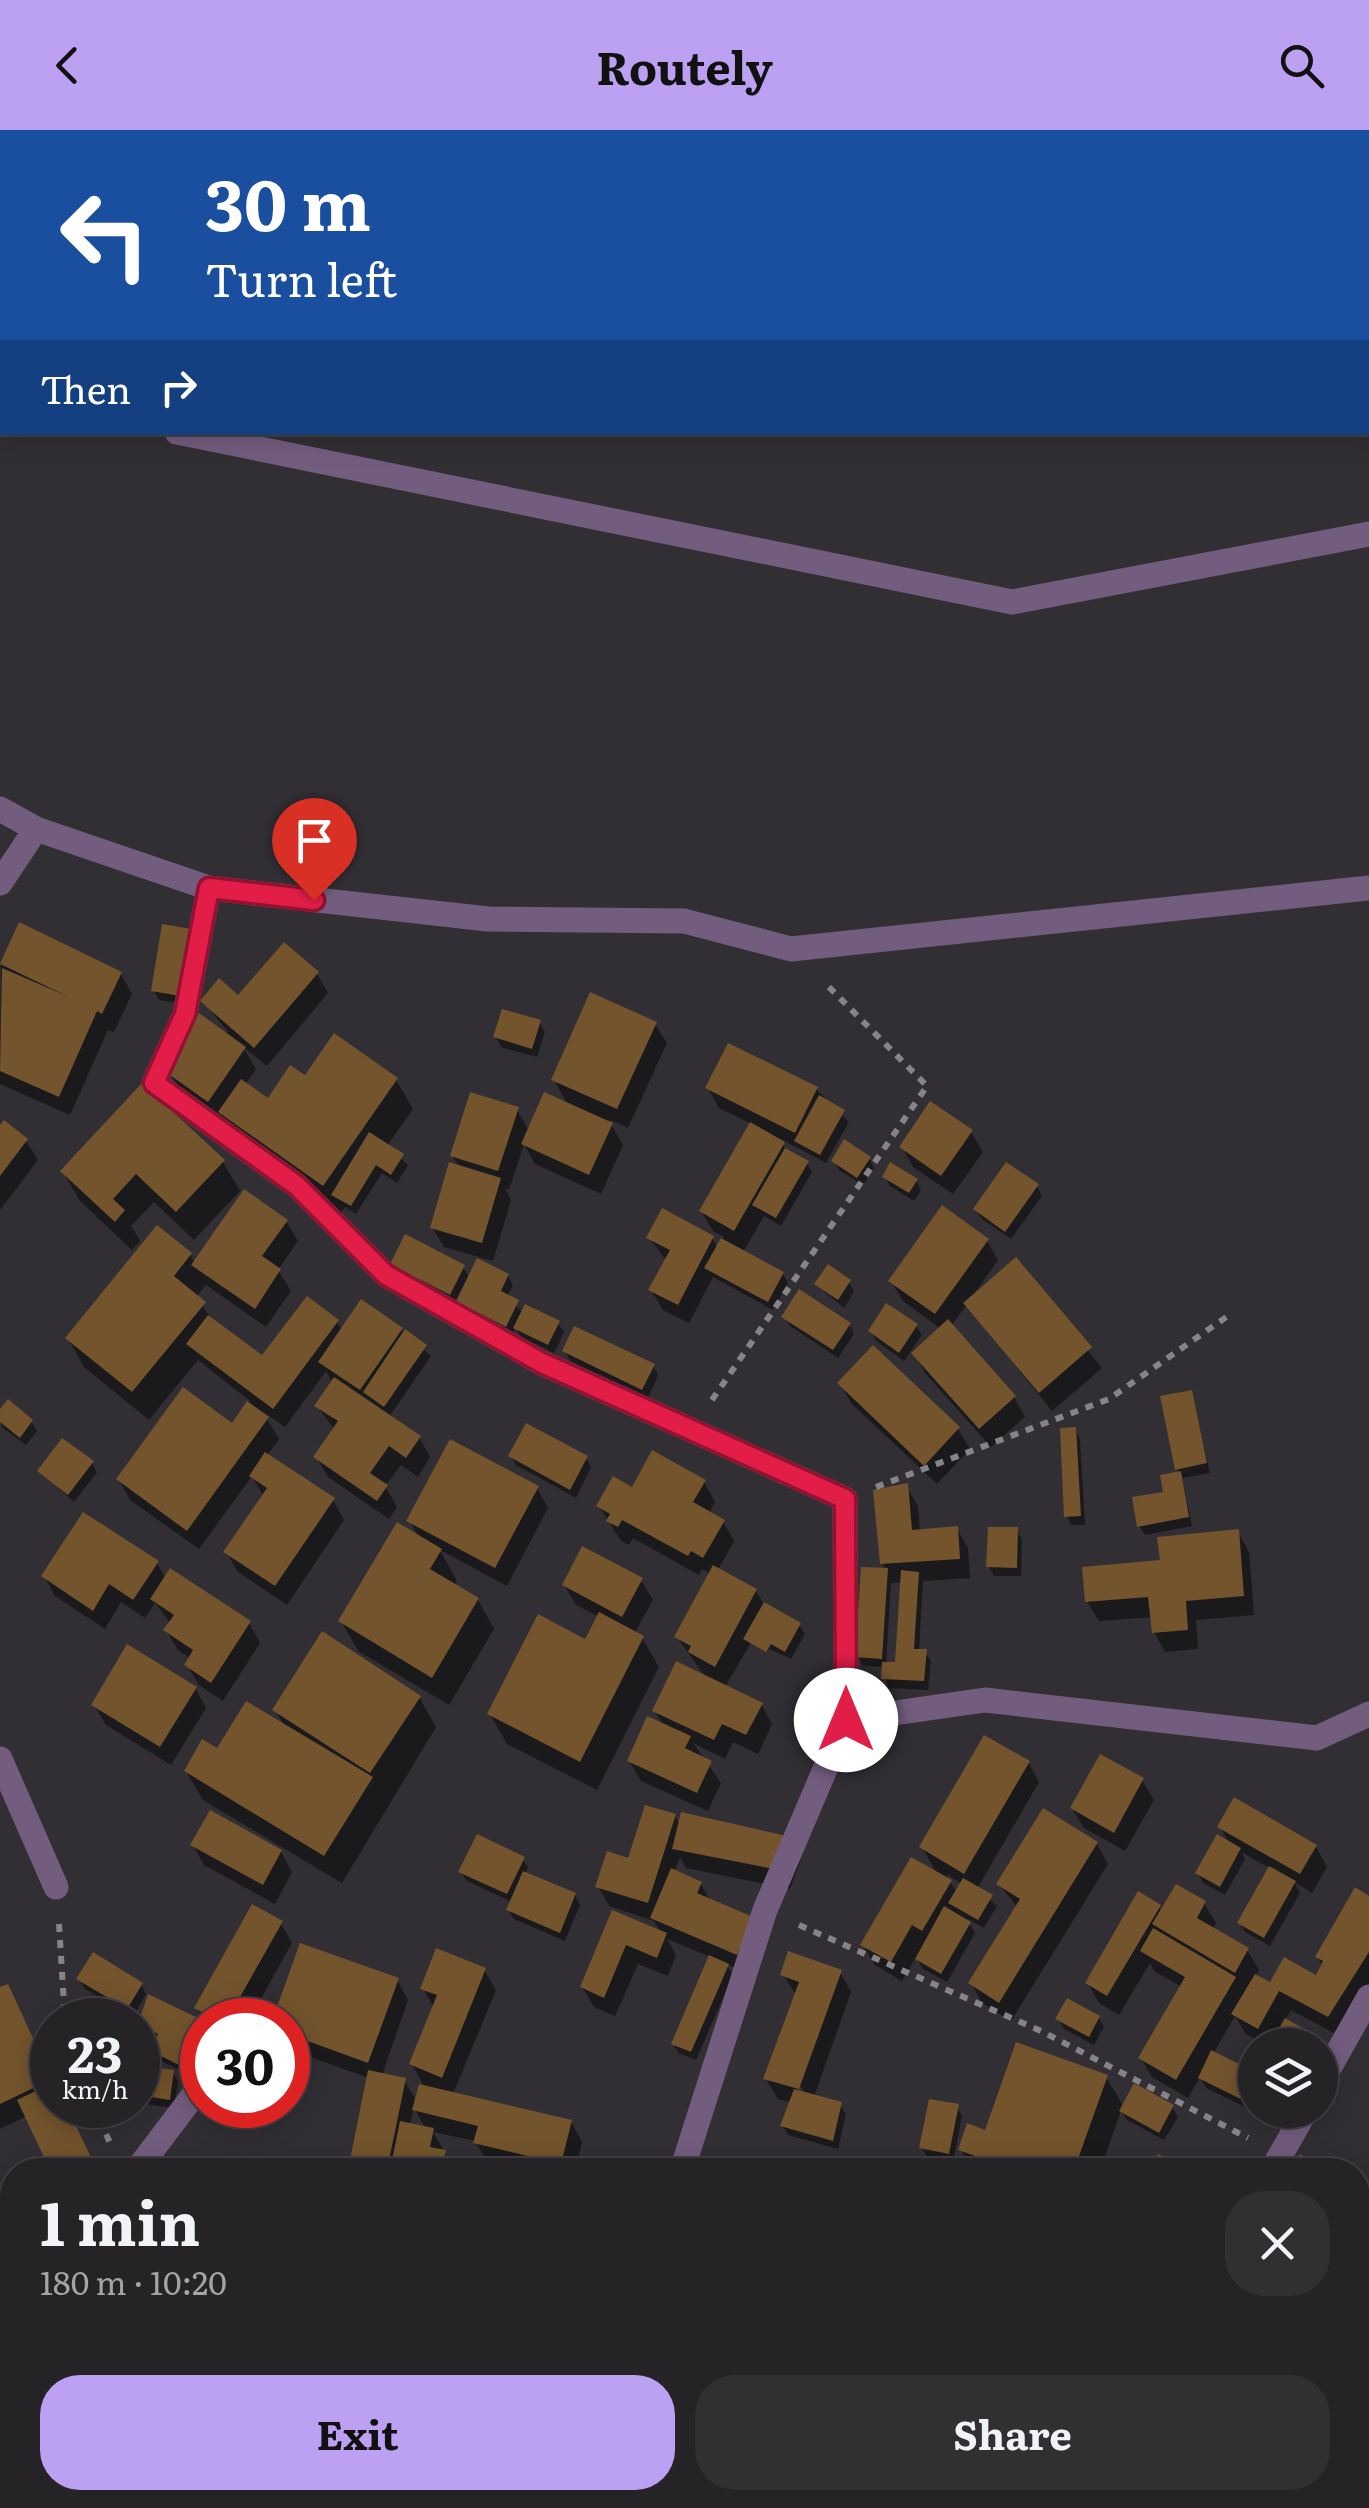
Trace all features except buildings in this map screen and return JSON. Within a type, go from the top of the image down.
[{"type":"street","points":[[193,435],[1012,602],[1369,534]]},
{"type":"street","points":[[0,809],[36,829],[209,888],[488,919],[684,920],[792,949],[1369,888]]},
{"type":"street","points":[[0,883],[36,829]]},
{"type":"street","points":[[209,888],[185,1014],[154,1083],[296,1185],[386,1275],[542,1363],[845,1499],[846,1720],[766,1910],[686,2158]]},
{"type":"street","points":[[846,1720],[984,1700],[1317,1738],[1369,1714]]},
{"type":"street","points":[[0,1759],[56,1888]]},
{"type":"street","points":[[1338,2052],[1369,1997]]},
{"type":"street","points":[[146,2158],[180,2113]]},
{"type":"street","points":[[1278,2158],[1296,2128]]},
{"type":"path","points":[[691,1430],[927,1086],[792,949]]},
{"type":"path","points":[[845,1499],[1108,1399],[1232,1313]]},
{"type":"path","points":[[56,1888],[64,1998]]},
{"type":"path","points":[[766,1910],[1041,2031],[1269,2158]]},
{"type":"path","points":[[103,2128],[114,2154]]},
{"type":"route","points":[[314,900],[209,888],[185,1014],[154,1083],[296,1185],[386,1275],[542,1363],[845,1499],[846,1720]]}]
